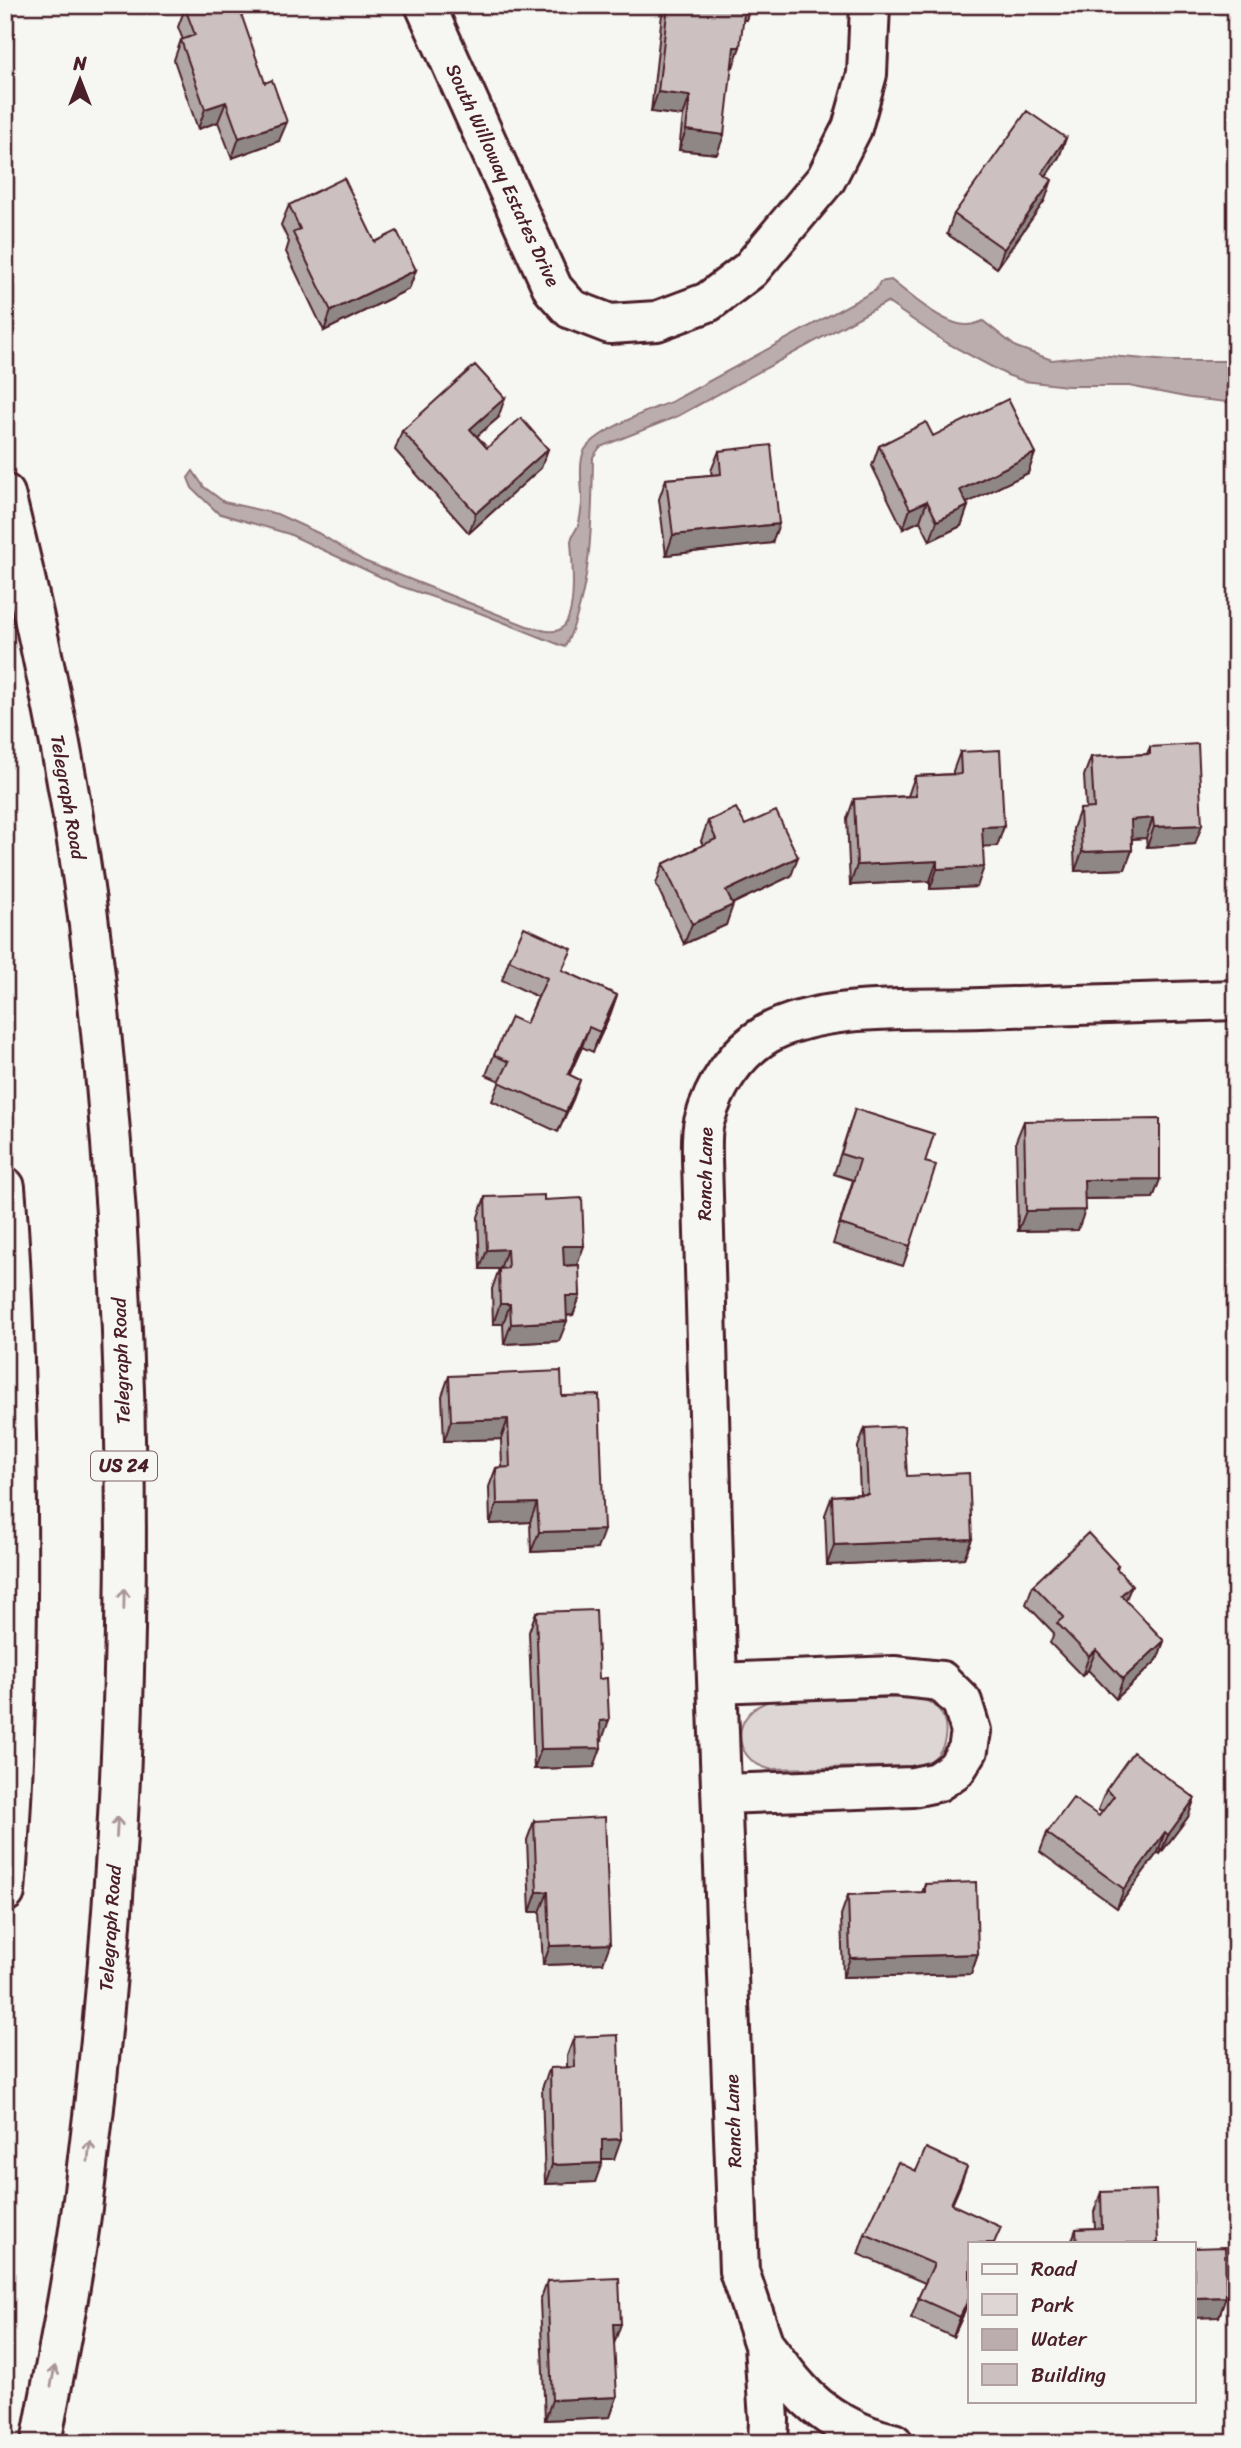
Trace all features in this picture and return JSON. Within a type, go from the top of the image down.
[{"type":"main road","name":"South Willoway Estates Drive","points":[[425,5],[553,289],[571,309],[610,324],[657,321],[708,302],[750,270],[826,179],[852,128],[867,74],[870,5]]},
{"type":"main road","name":"Telegraph Road","points":[[5,494],[37,633],[65,775],[92,950],[116,1216],[125,1484],[116,1852],[103,2011],[83,2204],[41,2443]]},
{"type":"main road","name":"Ranch Lane","points":[[768,2443],[764,2345],[739,2271],[718,1683],[703,1124],[716,1090],[737,1058],[766,1035],[797,1020],[830,1014],[1236,1000]]},
{"type":"main road","points":[[5,1187],[12,1268],[18,1530],[15,1705],[5,1892]]},
{"type":"main road","points":[[718,1683],[894,1676],[941,1681],[961,1702],[971,1731],[968,1750],[956,1769],[937,1782],[913,1787],[722,1794]]},
{"type":"main road","points":[[764,2345],[800,2391],[831,2416],[849,2427],[893,2443]]},
{"type":"green space","points":[[918,1697],[939,1711],[946,1734],[936,1756],[914,1766],[769,1769],[756,1763],[742,1746],[742,1724],[757,1707],[770,1701]]},
{"type":"water","points":[[891,280],[927,308],[948,320],[967,325],[983,321],[1016,347],[1052,360],[1098,355],[1169,361],[1236,361],[1236,403],[1190,398],[1129,386],[1067,386],[1024,381],[1007,375],[945,342],[887,302],[678,416],[600,447],[593,457],[591,530],[581,602],[565,647],[480,613],[400,586],[289,534],[218,513],[192,488],[188,478],[193,471],[204,487],[224,502],[277,514],[318,533],[364,561],[527,626],[547,631],[559,630],[565,624],[572,602],[571,541],[580,518],[581,466],[587,446],[621,423],[671,402],[876,290],[880,282]]},
{"type":"building","points":[[192,5],[238,5],[265,83],[272,80],[287,122],[239,138],[226,102],[205,109],[181,40],[195,35],[185,8]]},
{"type":"building","points":[[668,5],[745,5],[740,47],[734,47],[724,135],[686,130],[690,96],[658,92]]},
{"type":"building","points":[[1027,111],[1066,138],[1042,173],[1052,180],[1004,249],[954,214]]},
{"type":"building","points":[[344,178],[375,242],[397,231],[416,270],[331,311],[293,233],[300,229],[289,205]]},
{"type":"building","points":[[475,365],[505,398],[470,429],[487,448],[521,418],[548,449],[476,513],[402,431]]},
{"type":"building","points":[[1008,399],[1035,453],[960,490],[968,506],[937,521],[927,501],[910,509],[879,446],[926,422],[933,436]]},
{"type":"building","points":[[771,445],[779,524],[673,535],[666,479],[721,474],[719,451]]},
{"type":"building","points":[[1198,744],[1202,825],[1154,827],[1153,818],[1131,820],[1132,850],[1082,852],[1080,809],[1094,808],[1091,757],[1150,754],[1150,747]]},
{"type":"building","points":[[1000,750],[1004,826],[982,827],[984,867],[937,869],[937,861],[857,865],[854,799],[916,796],[915,776],[961,774],[960,752]]},
{"type":"building","points":[[736,808],[745,825],[776,811],[798,857],[726,891],[733,905],[692,924],[663,864],[716,839],[708,821]]},
{"type":"building","points":[[524,927],[572,949],[562,970],[617,995],[600,1032],[589,1027],[568,1074],[580,1080],[566,1112],[499,1082],[509,1062],[494,1055],[511,1017],[526,1024],[547,978],[509,960]]},
{"type":"building","points":[[855,1109],[934,1134],[925,1162],[936,1165],[910,1246],[840,1224],[860,1160],[841,1154]]},
{"type":"building","points":[[1160,1119],[1160,1179],[1084,1180],[1085,1210],[1026,1211],[1024,1121]]},
{"type":"building","points":[[544,1195],[544,1200],[582,1198],[584,1246],[563,1246],[564,1266],[579,1265],[580,1296],[566,1296],[567,1321],[511,1324],[510,1304],[500,1304],[499,1269],[508,1268],[507,1249],[487,1250],[485,1197]]},
{"type":"building","points":[[561,1371],[562,1396],[599,1395],[604,1530],[539,1532],[537,1503],[497,1504],[496,1468],[510,1467],[508,1419],[451,1421],[449,1376]]},
{"type":"building","points":[[904,1426],[907,1476],[969,1473],[972,1539],[834,1545],[832,1496],[868,1494],[865,1428]]},
{"type":"building","points":[[1088,1533],[1118,1565],[1116,1568],[1132,1585],[1121,1595],[1164,1641],[1123,1679],[1096,1650],[1089,1656],[1057,1623],[1064,1617],[1033,1585]]},
{"type":"building","points":[[596,1610],[599,1679],[607,1678],[609,1720],[600,1721],[601,1748],[541,1749],[536,1612]]},
{"type":"building","points":[[1133,1752],[1195,1798],[1168,1835],[1165,1832],[1124,1889],[1047,1833],[1073,1798],[1099,1816],[1114,1796],[1106,1790]]},
{"type":"building","points":[[605,1817],[610,1944],[550,1946],[548,1892],[537,1892],[534,1821]]},
{"type":"building","points":[[976,1882],[978,1954],[850,1958],[848,1895],[925,1892],[925,1884]]},
{"type":"building","points":[[618,2035],[621,2139],[602,2140],[602,2163],[552,2165],[550,2068],[575,2067],[574,2037]]},
{"type":"building","points":[[926,2148],[967,2167],[951,2204],[1001,2227],[994,2242],[968,2242],[968,2300],[960,2317],[918,2298],[934,2264],[865,2234],[898,2162],[916,2171]]},
{"type":"building","points":[[1156,2190],[1158,2242],[1077,2242],[1076,2229],[1102,2228],[1101,2192]]},
{"type":"building","points":[[1225,2247],[1226,2297],[1196,2298],[1196,2248]]},
{"type":"building","points":[[619,2278],[621,2324],[613,2324],[617,2397],[552,2400],[547,2281]]}]
